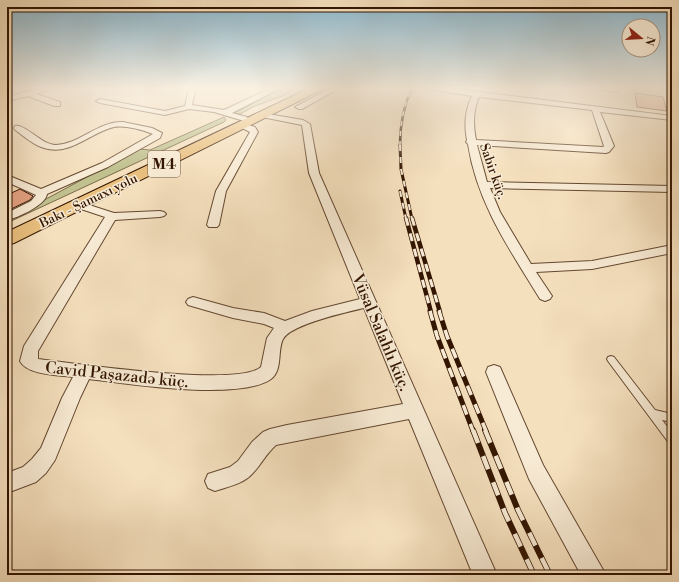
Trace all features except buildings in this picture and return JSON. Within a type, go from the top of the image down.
[{"type":"highway","name":"Bakı - Şamaxı yolu","points":[[7,229],[258,115]]},
{"type":"highway","name":"Bakı - Şamaxı yolu","points":[[7,239],[79,205],[243,122],[264,115]]},
{"type":"street","points":[[213,224],[221,191],[254,132],[243,122],[228,115]]},
{"type":"street","name":"Vüsal Salahlı küç.","points":[[266,115],[298,121],[306,124],[314,173],[485,575]]},
{"type":"street","name":"Sabir küç.","points":[[470,115],[470,142],[494,211],[545,296]]},
{"type":"street","points":[[470,142],[606,150],[609,146],[597,115]]},
{"type":"street","points":[[648,115],[672,118]]},
{"type":"street","points":[[7,178],[41,193],[105,165],[157,136],[158,133],[121,124],[113,125],[73,143],[54,147],[42,144],[18,128]]},
{"type":"street","points":[[484,185],[672,189]]},
{"type":"street","points":[[7,217],[41,199],[41,193]]},
{"type":"street","points":[[79,205],[108,214],[111,218],[160,214]]},
{"type":"street","name":"Cavid Paşazadə küç.","points":[[111,218],[30,350],[28,361],[34,365],[191,382],[212,383],[257,379],[265,375],[270,367],[274,340],[279,332],[285,328]]},
{"type":"street","points":[[527,268],[598,264],[672,249]]},
{"type":"street","points":[[193,302],[210,305],[226,312],[274,321],[285,328],[321,314],[369,302]]},
{"type":"street","points":[[7,483],[29,475],[39,466],[48,454],[74,392],[85,371]]},
{"type":"street","points":[[494,372],[536,472],[594,575]]},
{"type":"street","points":[[215,481],[235,475],[245,468],[259,448],[270,438],[287,433],[415,410]]},
{"type":"lane","points":[[611,359],[672,440]]},
{"type":"lane","points":[[650,412],[672,418]]},
{"type":"green space","points":[[224,117],[226,120],[224,122],[7,223],[7,220],[139,149],[150,150]]},
{"type":"railway","points":[[400,146],[403,115]]},
{"type":"railway","points":[[400,146],[401,169],[412,219]]},
{"type":"railway","points":[[400,191],[406,219]]},
{"type":"railway","points":[[406,218],[431,312]]},
{"type":"railway","points":[[412,218],[440,312]]},
{"type":"railway","points":[[430,311],[437,336],[473,431]]},
{"type":"railway","points":[[439,311],[447,336],[486,431]]},
{"type":"railway","points":[[473,430],[505,513],[534,575]]},
{"type":"railway","points":[[485,430],[518,510],[550,575]]}]
